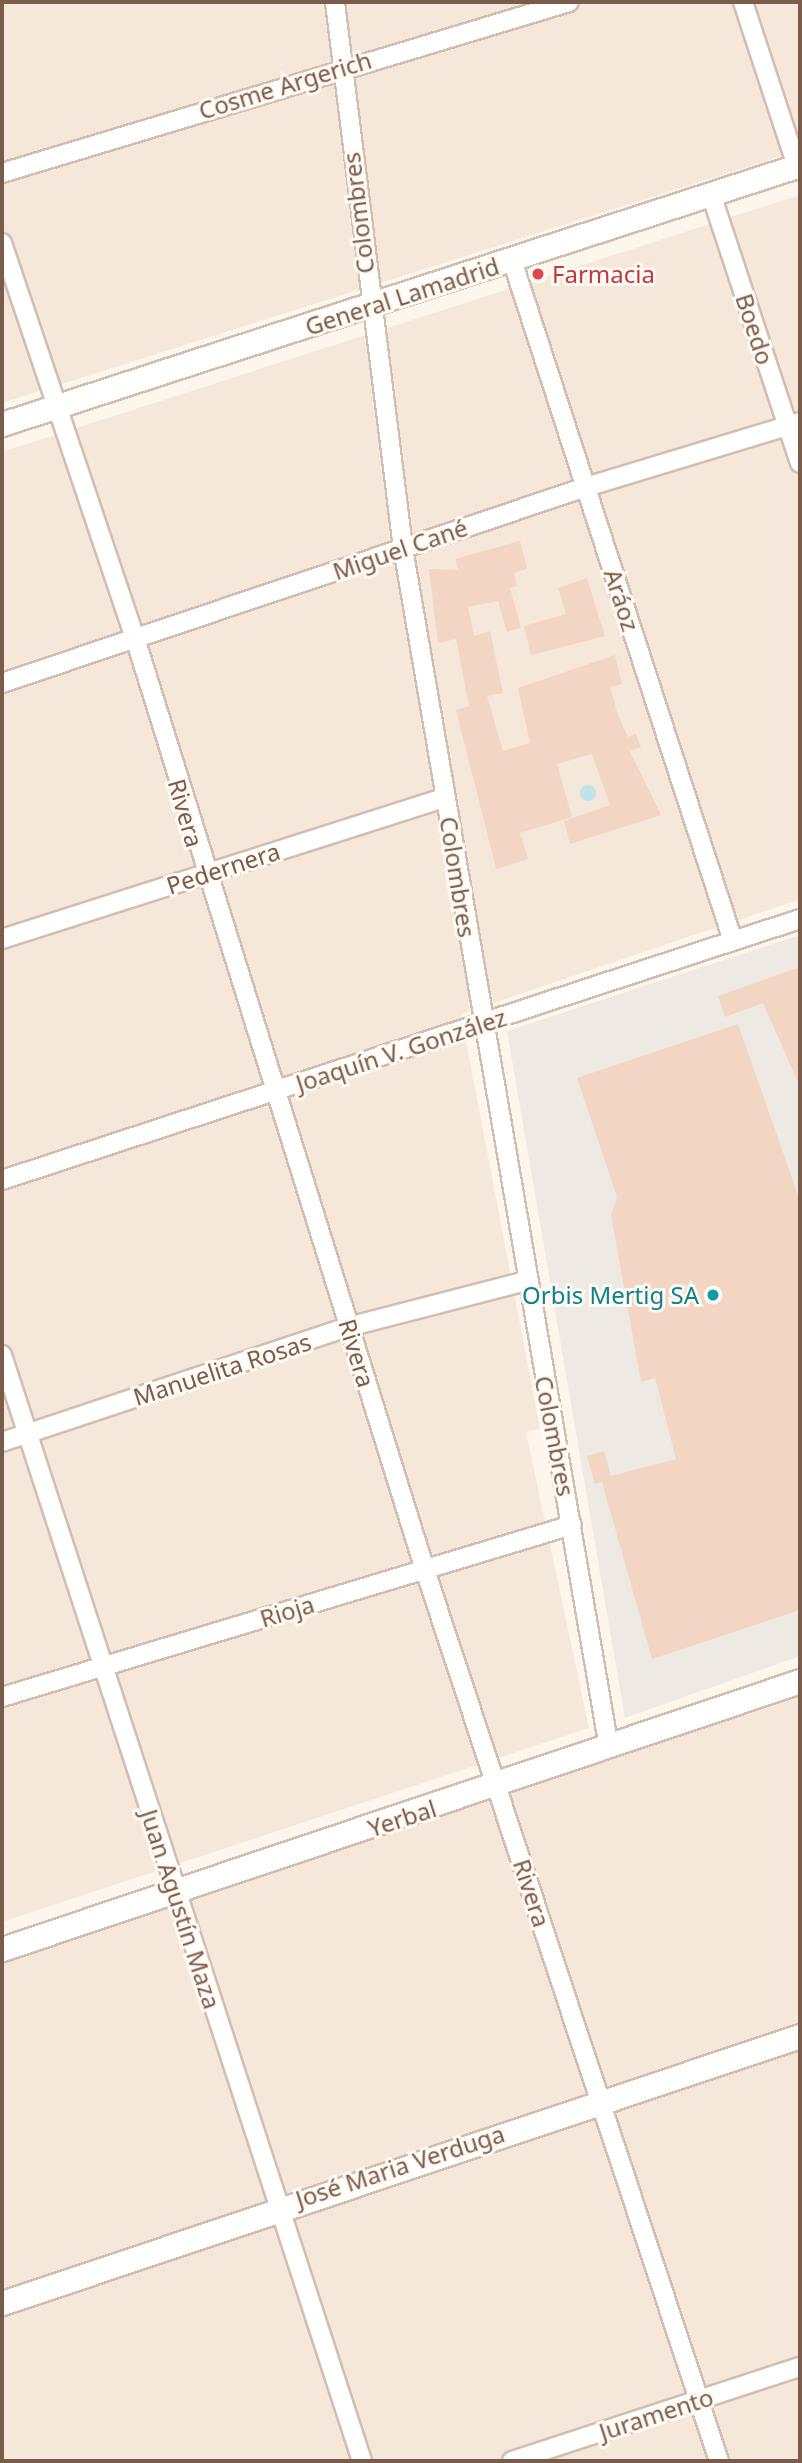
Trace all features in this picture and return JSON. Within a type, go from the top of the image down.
[{"type":"street","name":"Colombres","points":[[335,2],[370,308],[403,548],[526,1281],[572,1525],[609,1748]]},
{"type":"street","name":"Cosme Argerich","points":[[2,173],[341,67],[569,2]]},
{"type":"street","points":[[743,2],[799,165]]},
{"type":"street","name":"General Lamadrid","points":[[2,424],[370,308],[799,165]]},
{"type":"street","name":"Boedo","points":[[711,194],[794,424],[800,463]]},
{"type":"street","name":"Rivera","points":[[2,243],[136,640],[204,874],[278,1090],[348,1327],[425,1570],[719,2461]]},
{"type":"street","name":"Aráoz","points":[[512,260],[733,941]]},
{"type":"street","name":"Miguel Cané","points":[[2,682],[136,640],[586,487],[794,424]]},
{"type":"street","name":"Pedernera","points":[[2,939],[445,799]]},
{"type":"street","name":"Joaquín V. González","points":[[2,1180],[800,919]]},
{"type":"street","name":"Manuelita Rosas","points":[[2,1442],[348,1327],[526,1281]]},
{"type":"street","name":"Juan Agustín Maza","points":[[2,1355],[174,1892],[362,2461]]},
{"type":"street","name":"Rioja","points":[[2,1697],[572,1525]]},
{"type":"street","name":"Yerbal","points":[[2,1950],[498,1788],[799,1684]]},
{"type":"street","name":"José Maria Verduga","points":[[2,2303],[278,2207],[800,2036]]},
{"type":"street","name":"Juramento","points":[[512,2461],[800,2367]]},
{"type":"shaded area","points":[[2,2],[800,2],[800,150],[2,403]]},
{"type":"shaded area","points":[[800,195],[800,899],[461,1014],[540,1429],[526,1432],[589,1728],[2,1922],[2,452]]},
{"type":"shaded area","points":[[800,935],[800,1656],[625,1718],[507,1031]]},
{"type":"shaded area","points":[[800,1690],[800,2461],[2,2461],[2,1957]]},
{"type":"water","points":[[585,785],[591,785],[596,793],[594,799],[585,801],[580,796],[580,790]]},
{"type":"building","points":[[520,541],[527,569],[514,573],[517,586],[510,588],[521,628],[507,632],[498,601],[468,607],[474,636],[490,631],[503,693],[487,696],[503,751],[530,743],[518,688],[615,655],[622,684],[610,687],[618,715],[628,737],[636,734],[641,747],[630,751],[661,815],[570,844],[564,821],[610,805],[592,754],[557,764],[572,817],[520,833],[528,859],[496,869],[456,710],[469,706],[456,639],[438,643],[429,569],[458,570],[455,559]]},
{"type":"building","points":[[587,578],[605,636],[531,655],[524,626],[566,614],[558,588]]},
{"type":"building","points":[[800,967],[798,1082],[763,1003],[725,1017],[718,996]]},
{"type":"building","name":"Orbis Mertig SA","points":[[738,1024],[800,1201],[800,1610],[652,1659],[602,1482],[595,1484],[587,1456],[604,1451],[611,1476],[676,1459],[655,1378],[641,1382],[611,1215],[617,1197],[577,1078]]},
{"type":"place","name":"Farmacia","points":[[538,274]]},
{"type":"place","name":"Orbis Mertig SA","points":[[713,1295]]}]
